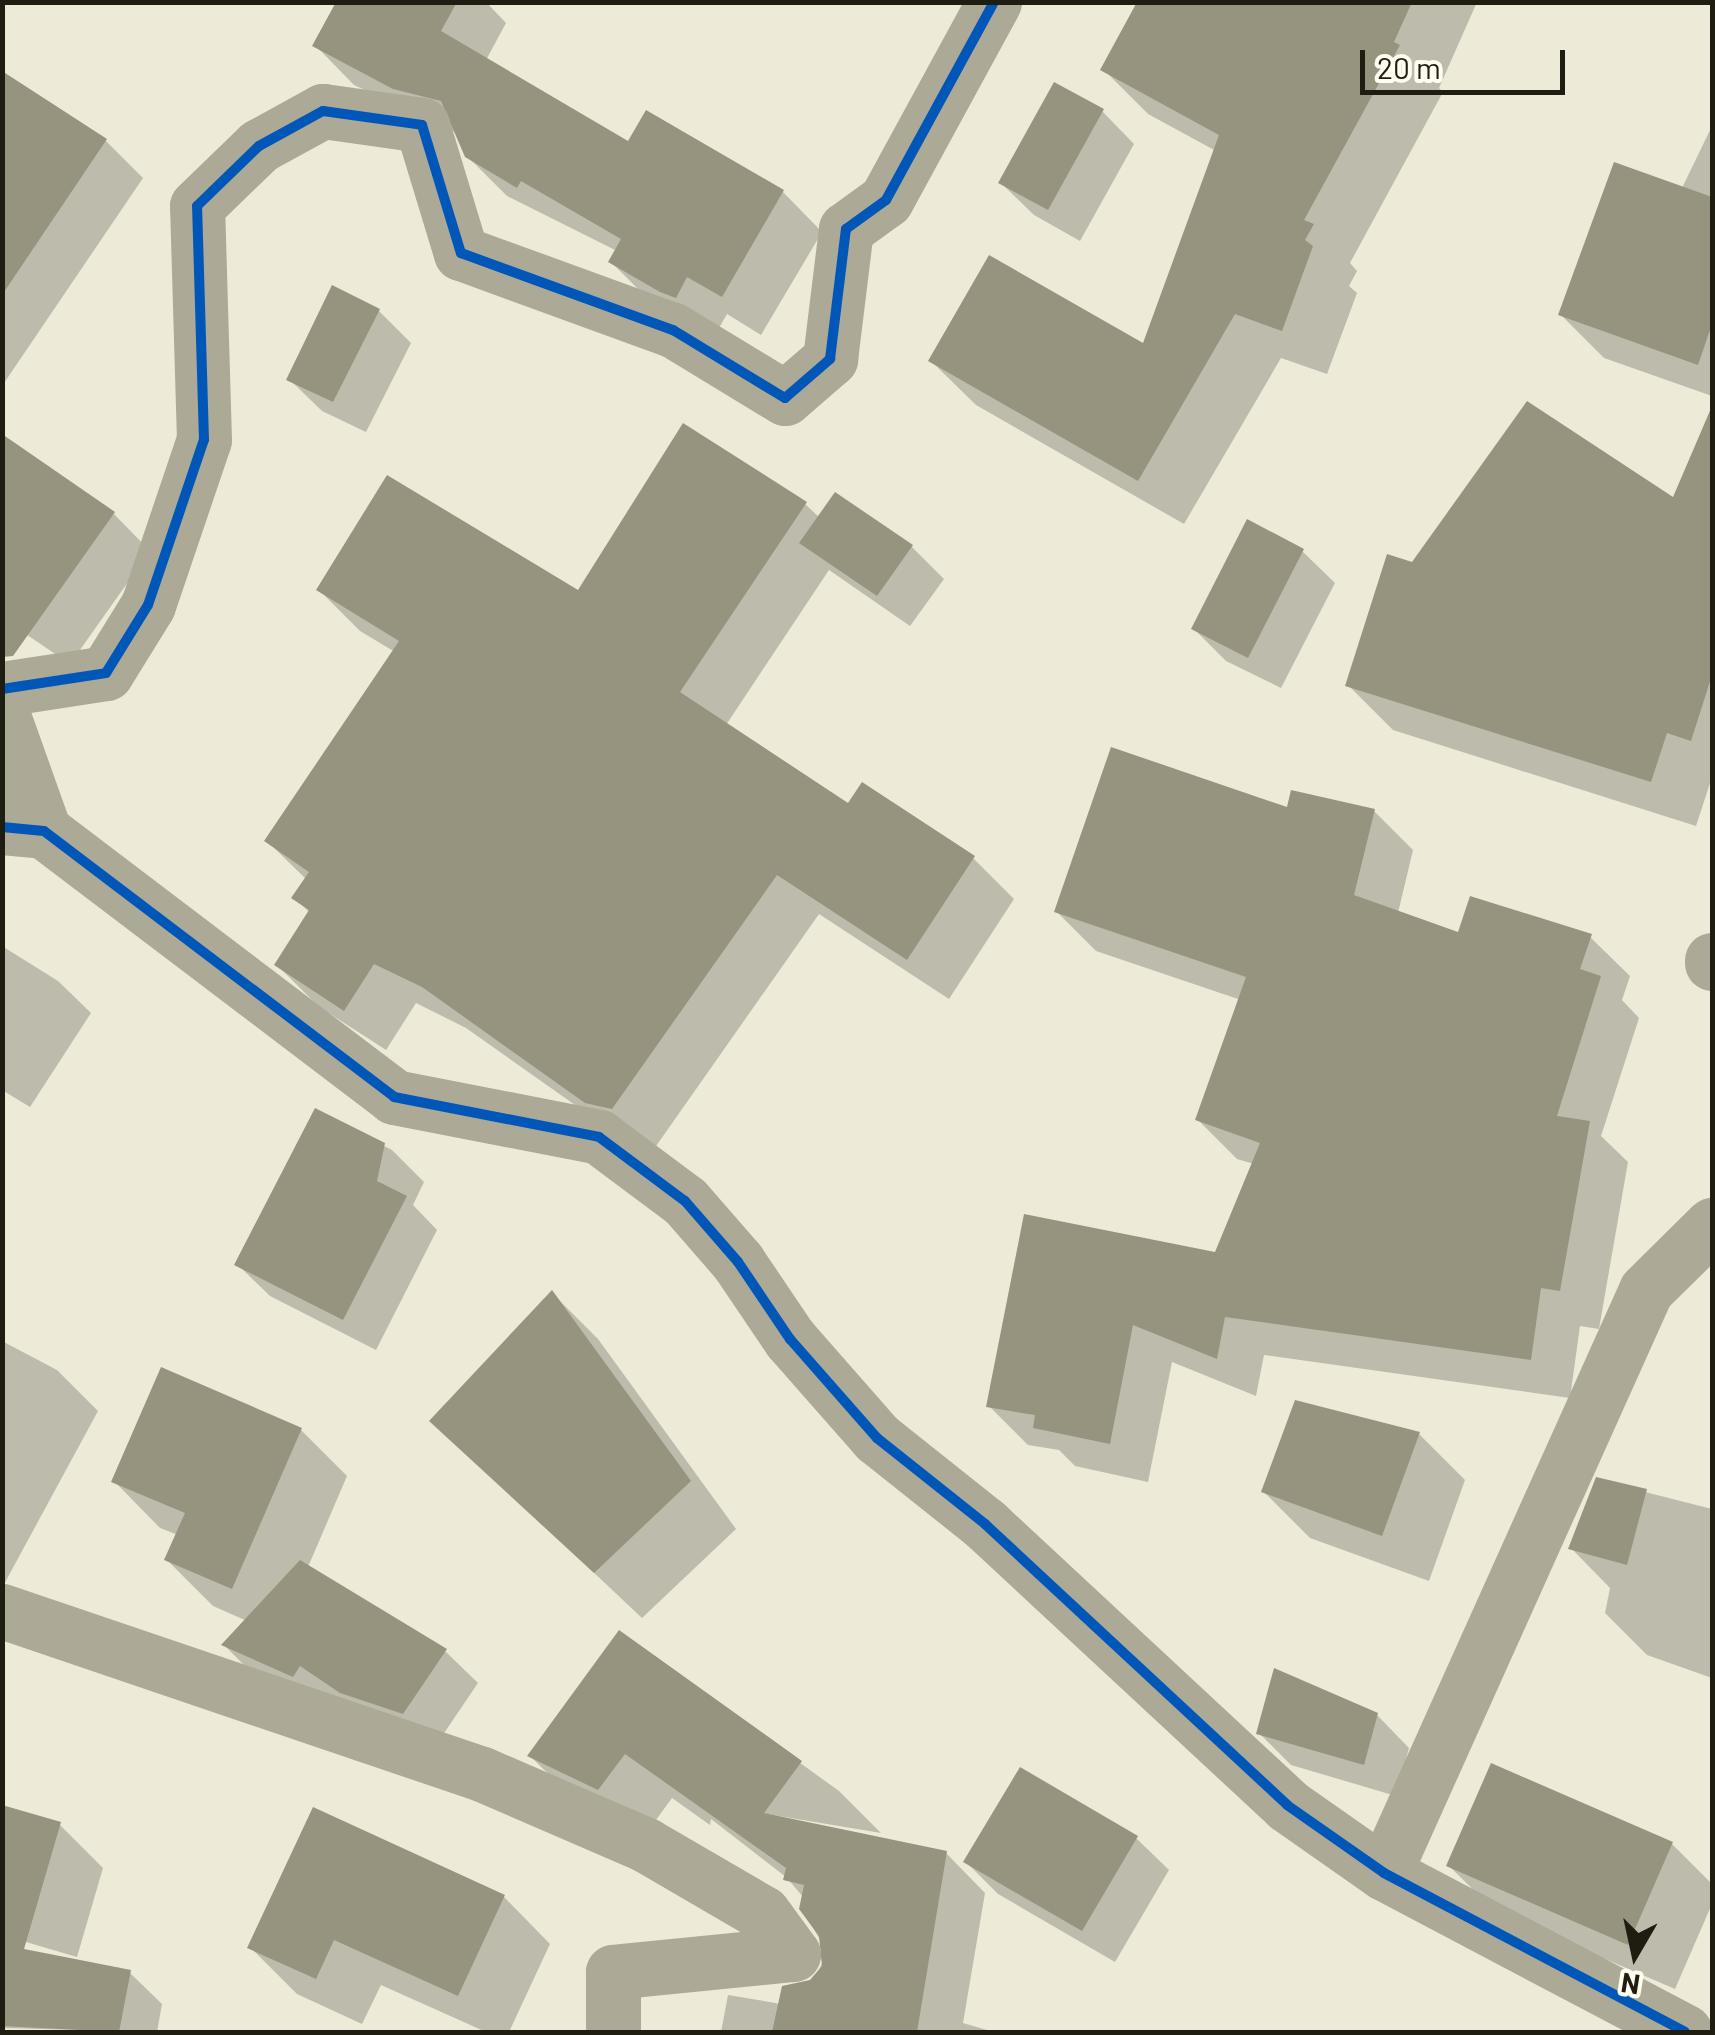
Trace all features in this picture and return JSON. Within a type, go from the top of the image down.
[{"type":"street","points":[[2,690],[106,673],[148,605],[204,440],[197,206],[259,146],[323,111],[422,125],[461,253],[673,330],[784,398],[830,359],[846,229],[886,200],[994,2]]},
{"type":"street","points":[[2,713],[24,829],[394,1098],[599,1137],[685,1201],[877,1438],[985,1524],[1287,1804],[1384,1872],[1685,2032]]},
{"type":"street","points":[[1384,1872],[1646,1290],[1712,1226]]},
{"type":"street","points":[[2,1612],[482,1774],[646,1845],[763,1913],[793,1954],[613,1972],[613,2032]]},
{"type":"building","points":[[336,2],[457,2],[441,31],[628,141],[646,110],[784,190],[722,297],[687,277],[676,298],[660,292],[608,262],[621,239],[521,181],[517,188],[465,157],[441,101],[393,89],[312,46]]},
{"type":"building","points":[[1137,2],[1412,2],[1394,42],[1400,45],[1304,220],[1314,224],[1305,240],[1313,246],[1282,331],[1235,314],[1138,481],[928,361],[989,255],[1143,343],[1219,135],[1100,70]]},
{"type":"building","points":[[2,71],[107,139],[2,295]]},
{"type":"building","points":[[1054,82],[1104,109],[1048,210],[998,183]]},
{"type":"building","points":[[1614,162],[1712,197],[1712,324],[1698,365],[1558,315]]},
{"type":"building","points":[[332,285],[380,309],[333,402],[286,380]]},
{"type":"building","points":[[1527,401],[1673,497],[1712,406],[1712,675],[1691,741],[1667,733],[1651,782],[1345,686],[1387,554],[1412,562]]},
{"type":"building","points":[[683,423],[807,502],[680,692],[848,803],[862,782],[975,856],[907,960],[777,875],[612,1109],[585,1103],[422,987],[374,964],[344,1011],[274,965],[309,910],[291,898],[309,872],[264,841],[399,641],[316,590],[387,475],[578,590]]},
{"type":"building","points":[[2,434],[115,512],[13,656],[2,657]]},
{"type":"building","points":[[835,492],[913,545],[877,596],[799,543]]},
{"type":"building","points":[[1247,519],[1304,549],[1248,658],[1191,629]]},
{"type":"building","points":[[1111,747],[1287,807],[1291,790],[1375,809],[1354,895],[1458,932],[1470,896],[1592,934],[1580,969],[1601,976],[1557,1116],[1590,1121],[1560,1291],[1541,1288],[1531,1360],[1225,1317],[1217,1359],[1133,1325],[1110,1444],[1033,1428],[1035,1415],[986,1407],[1024,1214],[1215,1252],[1260,1143],[1195,1120],[1246,977],[1054,912]]},
{"type":"building","points":[[315,1108],[385,1143],[377,1181],[407,1196],[343,1320],[234,1265]]},
{"type":"building","points":[[552,1290],[691,1481],[594,1573],[429,1421]]},
{"type":"building","points":[[161,1367],[302,1428],[232,1589],[164,1560],[185,1513],[111,1482]]},
{"type":"building","points":[[1295,1400],[1420,1432],[1382,1536],[1261,1492]]},
{"type":"building","points":[[1596,1477],[1647,1489],[1627,1565],[1568,1549]]},
{"type":"building","points":[[300,1560],[447,1649],[403,1714],[340,1693],[300,1666],[293,1677],[221,1645]]},
{"type":"building","points":[[619,1630],[802,1761],[764,1813],[947,1851],[917,2032],[772,2032],[782,1986],[810,1980],[822,1966],[819,1936],[799,1909],[804,1885],[783,1880],[786,1868],[625,1754],[598,1790],[527,1756]]},
{"type":"building","points":[[1274,1668],[1378,1713],[1364,1765],[1256,1734]]},
{"type":"building","points":[[1491,1763],[1673,1842],[1628,1945],[1446,1866]]},
{"type":"building","points":[[1020,1767],[1138,1836],[1082,1931],[963,1862]]},
{"type":"building","points":[[2,1805],[61,1822],[24,1949],[131,1970],[119,2032],[2,2026]]},
{"type":"building","points":[[313,1807],[505,1895],[458,1996],[334,1940],[316,1979],[247,1948]]},
{"type":"cycle path","points":[[2,689],[106,673],[148,605],[204,440],[197,206],[259,146],[323,111],[422,125],[461,253],[673,330],[785,398],[830,359],[846,229],[886,200],[994,2]]},
{"type":"cycle path","points":[[2,827],[44,831],[394,1097],[599,1137],[685,1201],[738,1262],[790,1339],[877,1438],[985,1524],[1287,1805],[1384,1873],[1685,2032]]}]
